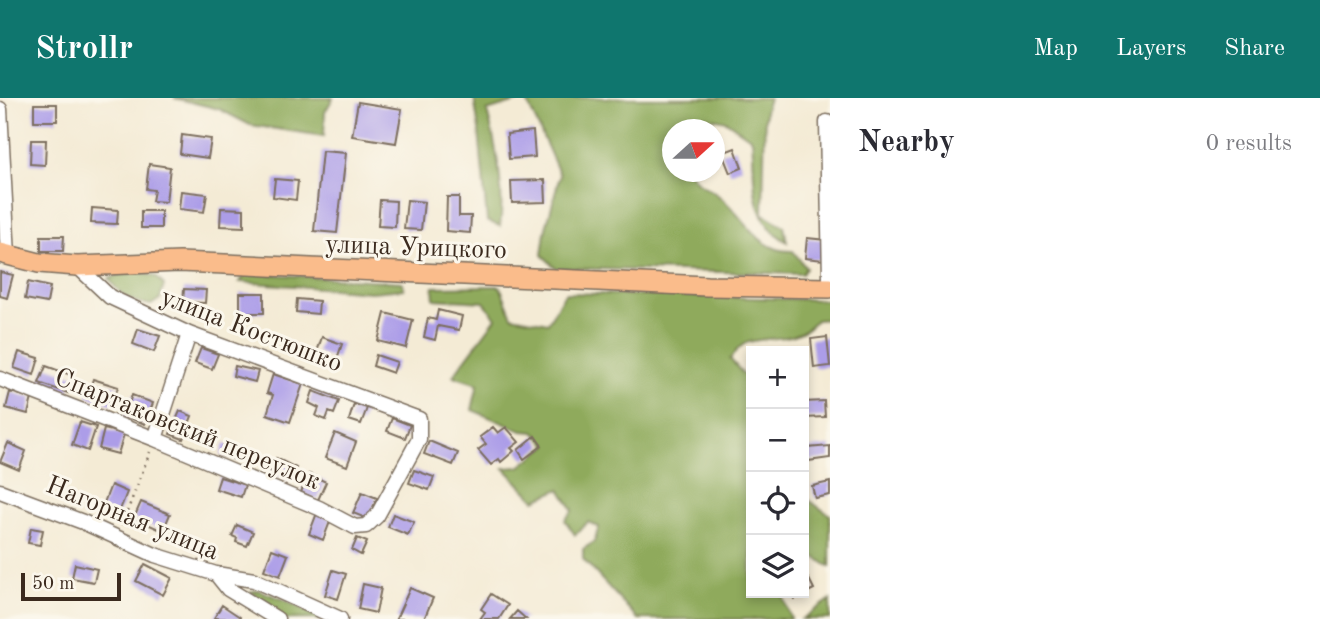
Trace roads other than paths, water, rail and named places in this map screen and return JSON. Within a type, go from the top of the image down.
[{"type":"main road","name":"улица Урицкого","points":[[4,255],[39,263],[77,266],[180,262],[707,286],[830,288]]},
{"type":"street","points":[[0,109],[4,255]]},
{"type":"street","points":[[827,122],[830,278]]},
{"type":"street","name":"улица Костюшко","points":[[77,266],[110,297],[189,334],[419,419],[419,439],[377,516],[366,526],[355,527]]},
{"type":"street","points":[[155,439],[189,334]]},
{"type":"street","name":"Спартаковский переулок","points":[[0,379],[155,439],[319,508],[355,527]]},
{"type":"street","name":"Нагорная улица","points":[[0,491],[83,522],[155,555],[216,574],[228,589],[277,619]]},
{"type":"street","points":[[216,574],[254,580],[340,619]]}]
